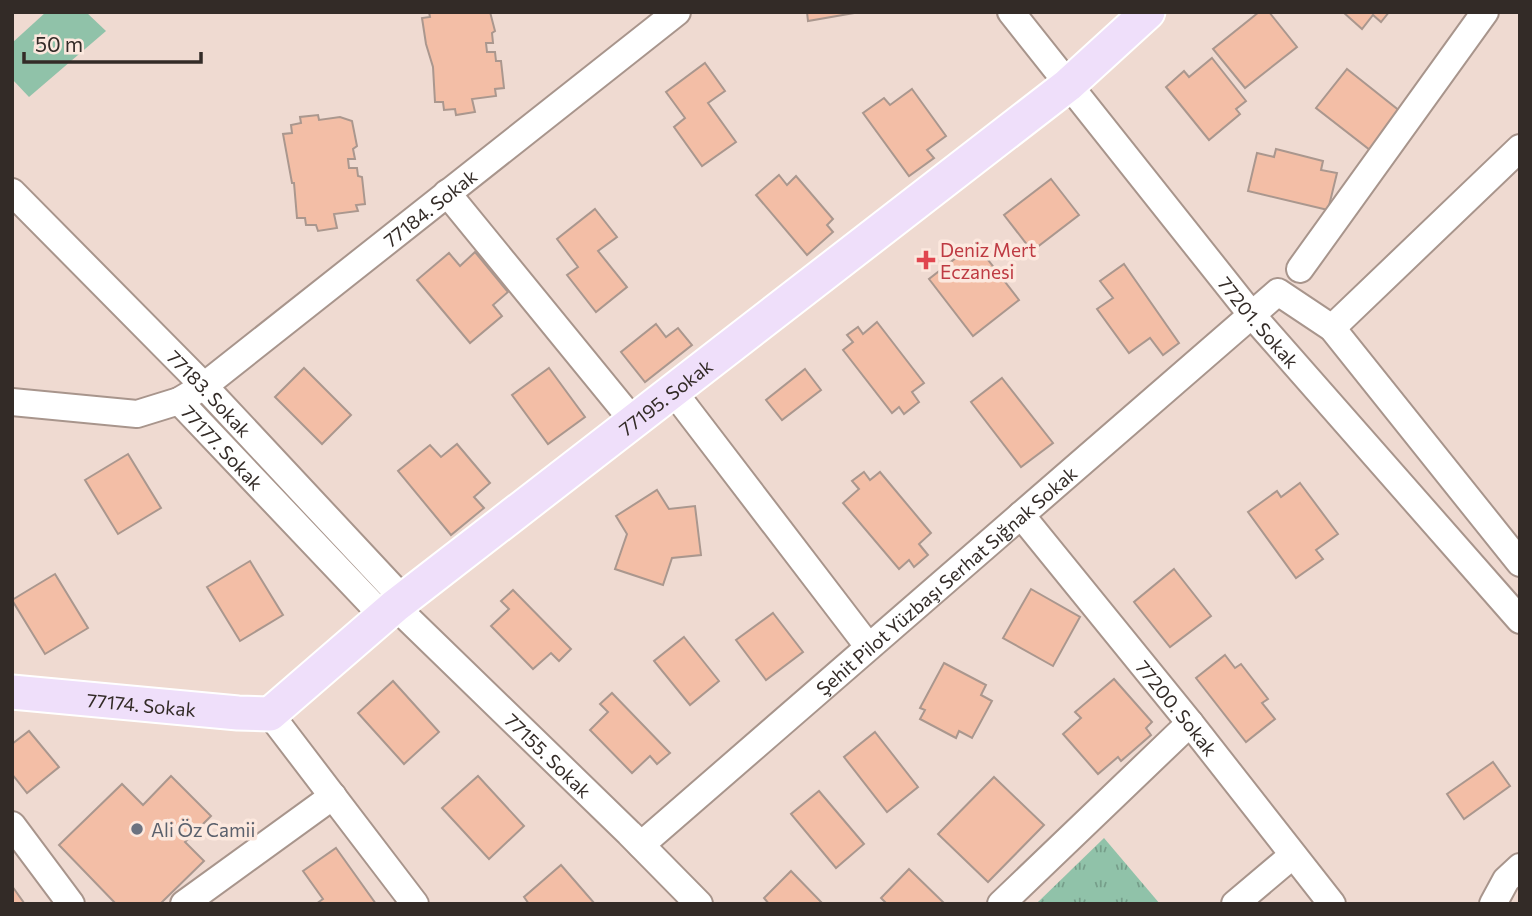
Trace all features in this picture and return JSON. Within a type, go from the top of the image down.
[{"type":"main road","name":"77195. Sokak","points":[[270,714],[394,607],[1068,85],[1148,12]]},
{"type":"main road","name":"77174. Sokak","points":[[12,691],[270,714]]},
{"type":"street","name":"77184. Sokak","points":[[179,401],[204,386],[677,12]]},
{"type":"street","name":"77201. Sokak","points":[[1011,12],[1251,314],[1520,620]]},
{"type":"street","points":[[1300,269],[1485,12]]},
{"type":"street","points":[[1520,148],[1332,328],[1520,563]]},
{"type":"street","name":"77183. Sokak","points":[[12,192],[204,386],[394,607]]},
{"type":"street","points":[[447,192],[634,422]]},
{"type":"street","name":"Şehit Pilot Yüzbaşı Serhat Sığnak Sokak","points":[[641,845],[1278,292],[1332,328]]},
{"type":"street","points":[[673,391],[868,646]]},
{"type":"street","name":"77177. Sokak","points":[[12,402],[137,414],[179,401],[394,607]]},
{"type":"street","name":"77200. Sokak","points":[[1020,515],[1190,723],[1332,904]]},
{"type":"street","points":[[1500,599],[1520,581]]},
{"type":"street","name":"77155. Sokak","points":[[394,607],[641,845],[684,899]]},
{"type":"street","points":[[270,714],[415,904]]},
{"type":"street","points":[[1001,904],[1190,723]]},
{"type":"street","points":[[184,904],[333,796]]},
{"type":"street","points":[[12,825],[71,904]]},
{"type":"street","points":[[1235,904],[1293,855]]},
{"type":"street","points":[[1493,904],[1506,880],[1520,867]]},
{"type":"green space","points":[[46,12],[86,12],[106,31],[29,97],[12,79],[12,43]]},
{"type":"green space","points":[[1104,838],[1160,904],[1036,904]]},
{"type":"building","points":[[429,12],[490,12],[495,31],[492,33],[493,43],[486,43],[487,52],[495,52],[496,61],[501,61],[504,88],[495,89],[496,96],[472,99],[475,112],[456,115],[455,109],[444,110],[443,102],[435,102],[433,67],[422,18],[430,17]]},
{"type":"building","points":[[807,12],[860,12],[808,21]]},
{"type":"building","points":[[1259,12],[1269,12],[1297,47],[1245,88],[1213,49]]},
{"type":"building","points":[[1343,12],[1389,12],[1381,22],[1373,15],[1362,29]]},
{"type":"building","points":[[1212,58],[1246,101],[1236,109],[1240,114],[1209,140],[1166,87],[1184,71],[1189,77]]},
{"type":"building","points":[[705,63],[725,91],[708,103],[736,142],[702,166],[674,127],[685,118],[666,92]]},
{"type":"building","points":[[1347,69],[1401,112],[1370,150],[1316,108]]},
{"type":"building","points":[[912,89],[946,136],[927,150],[934,158],[909,176],[863,113],[884,98],[890,105]]},
{"type":"building","points":[[318,115],[319,120],[340,117],[352,121],[357,146],[353,149],[355,159],[348,159],[349,168],[357,168],[358,176],[362,177],[365,204],[356,205],[358,211],[334,214],[337,228],[318,231],[316,225],[306,225],[305,218],[297,218],[294,183],[283,134],[292,133],[291,125],[301,123],[300,117]]},
{"type":"building","points":[[1276,149],[1323,161],[1321,170],[1337,173],[1328,210],[1248,191],[1257,153],[1274,157]]},
{"type":"building","points":[[779,175],[787,185],[796,176],[833,219],[827,225],[833,232],[807,255],[756,195]]},
{"type":"building","points":[[1051,179],[1079,215],[1032,251],[1004,215]]},
{"type":"building","points":[[595,209],[617,237],[598,251],[627,287],[596,312],[567,275],[578,267],[557,239]]},
{"type":"building","points":[[975,243],[1019,300],[973,336],[929,279]]},
{"type":"building","points":[[475,252],[508,292],[493,305],[502,316],[470,343],[417,280],[449,253],[460,266]]},
{"type":"building","points":[[1124,264],[1179,343],[1163,355],[1150,338],[1129,353],[1097,309],[1113,298],[1100,281]]},
{"type":"building","points":[[877,322],[924,383],[912,392],[919,402],[904,414],[899,407],[892,413],[843,350],[853,342],[847,335],[858,327],[863,334]]},
{"type":"building","points":[[656,324],[666,337],[678,328],[692,345],[645,382],[621,352]]},
{"type":"building","points":[[304,368],[351,415],[322,444],[275,397]]},
{"type":"building","points":[[549,368],[585,417],[548,444],[512,395]]},
{"type":"building","points":[[805,369],[821,390],[782,420],[766,400]]},
{"type":"building","points":[[1002,378],[1053,443],[1021,467],[971,402]]},
{"type":"building","points":[[457,444],[490,483],[474,497],[484,508],[451,535],[398,471],[430,445],[441,457]]},
{"type":"building","points":[[128,454],[161,508],[118,534],[85,480]]},
{"type":"building","points":[[864,472],[870,480],[880,472],[931,533],[919,544],[928,555],[914,567],[909,560],[899,569],[843,503],[859,489],[852,481]]},
{"type":"building","points":[[1300,483],[1338,534],[1316,550],[1323,559],[1296,578],[1248,512],[1277,491],[1281,497]]},
{"type":"building","points":[[657,490],[669,509],[695,506],[701,555],[672,558],[663,585],[615,569],[627,534],[616,516]]},
{"type":"building","points":[[250,561],[283,615],[240,641],[207,587]]},
{"type":"building","points":[[1174,569],[1211,616],[1170,647],[1134,602]]},
{"type":"building","points":[[55,574],[88,628],[45,654],[12,600]]},
{"type":"building","points":[[1031,589],[1080,617],[1053,666],[1003,638]]},
{"type":"building","points":[[513,590],[571,649],[559,661],[551,653],[533,669],[491,626],[509,609],[501,601]]},
{"type":"building","points":[[773,613],[803,652],[766,680],[736,640]]},
{"type":"building","points":[[684,637],[719,681],[690,705],[654,661]]},
{"type":"building","points":[[1225,655],[1235,668],[1241,664],[1268,699],[1262,703],[1275,719],[1246,742],[1196,678]]},
{"type":"building","points":[[944,663],[986,685],[981,695],[992,701],[972,738],[959,731],[956,738],[920,719],[925,710],[920,708]]},
{"type":"building","points":[[1114,679],[1152,722],[1146,728],[1151,735],[1121,761],[1118,757],[1098,774],[1063,734],[1081,718],[1075,712]]},
{"type":"building","points":[[393,681],[439,732],[404,764],[358,713]]},
{"type":"building","points":[[612,693],[670,753],[657,764],[650,756],[632,773],[590,730],[608,712],[600,704]]},
{"type":"building","points":[[29,731],[59,767],[27,793],[12,774],[12,744]]},
{"type":"building","points":[[875,732],[918,787],[887,812],[844,757]]},
{"type":"building","points":[[1493,762],[1510,786],[1464,819],[1447,794]]},
{"type":"building","name":"Ali Öz Camii","points":[[171,776],[211,816],[185,842],[204,861],[160,904],[116,904],[59,845],[122,784],[143,805]]},
{"type":"building","points":[[478,776],[524,826],[489,859],[442,808]]},
{"type":"building","points":[[994,777],[1044,825],[988,882],[938,834]]},
{"type":"building","points":[[819,791],[864,844],[836,868],[791,814]]},
{"type":"building","points":[[336,848],[376,904],[316,904],[323,899],[303,871]]},
{"type":"building","points":[[561,865],[595,904],[529,904],[524,897]]},
{"type":"building","points":[[909,869],[945,904],[887,904],[881,898]]},
{"type":"building","points":[[791,871],[823,904],[769,904],[764,898]]},
{"type":"building","points":[[12,886],[24,903],[23,904],[12,904]]},
{"type":"place","name":"Deniz Mert Eczanesi","points":[[926,260]]},
{"type":"place","name":"Ali Öz Camii","points":[[137,829]]}]
